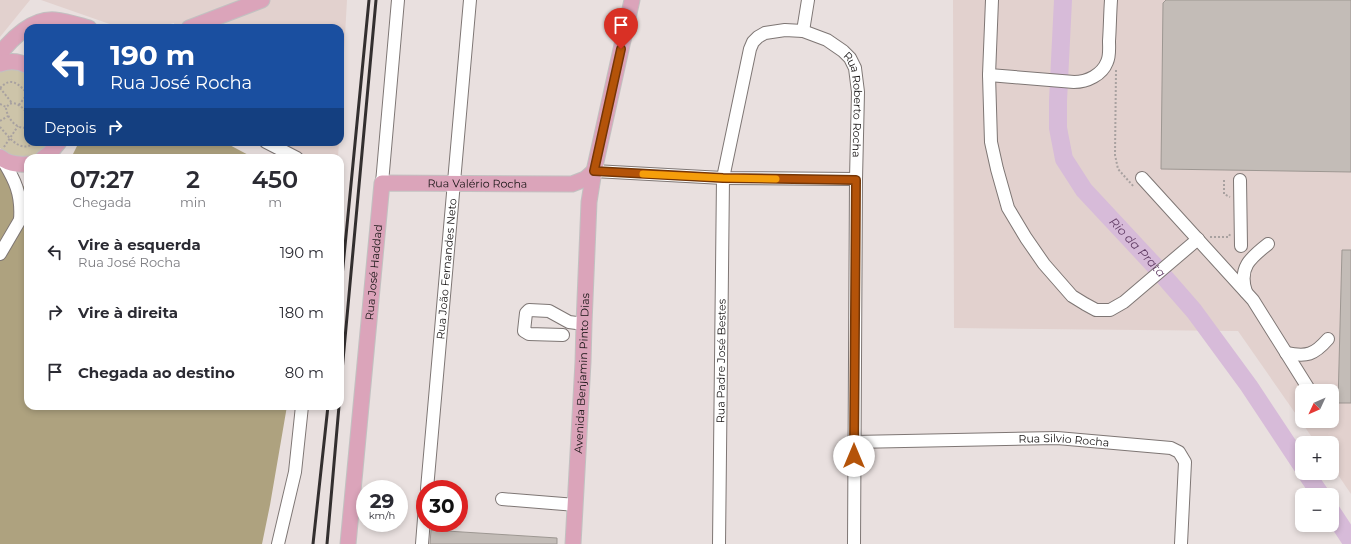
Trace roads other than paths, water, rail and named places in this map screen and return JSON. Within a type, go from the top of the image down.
[{"type":"main road","points":[[202,24],[262,0]]},
{"type":"main road","name":"Avenida Benjamin Pinto Dias","points":[[573,544],[583,362],[589,202],[594,171],[632,0]]},
{"type":"main road","points":[[35,24],[42,21],[55,20],[72,24]]},
{"type":"main road","points":[[0,54],[6,46],[24,31]]},
{"type":"main road","points":[[0,64],[9,61],[24,65]]},
{"type":"main road","points":[[2,154],[15,164],[24,164]]},
{"type":"main road","points":[[572,184],[585,179],[594,171]]},
{"type":"main road","name":"Rua Valério Rocha","points":[[382,183],[572,184]]},
{"type":"main road","name":"Rua José Haddad","points":[[348,544],[382,183]]},
{"type":"main road","points":[[572,184],[582,191],[589,202]]},
{"type":"street","name":"Rua José Haddad","points":[[382,183],[398,0]]},
{"type":"street","name":"Rua João Fernandes Neto","points":[[427,480],[470,0]]},
{"type":"street","points":[[803,30],[808,0]]},
{"type":"street","points":[[992,0],[989,75],[991,142],[997,169],[1008,208],[1044,264],[1072,296],[1096,310],[1110,310],[1124,302],[1172,260],[1202,238]]},
{"type":"street","points":[[989,75],[1074,82],[1082,82],[1091,79],[1098,74],[1107,63],[1109,51],[1111,0]]},
{"type":"street","name":"Rua Roberto Rocha","points":[[723,178],[750,49],[753,42],[765,33],[785,30],[803,30],[827,40],[843,51],[850,58],[855,68],[858,92],[856,180],[854,544]]},
{"type":"street","points":[[274,146],[289,154]]},
{"type":"street","points":[[2,154],[15,181],[20,202],[20,220]]},
{"type":"street","points":[[594,171],[723,178],[856,180]]},
{"type":"street","name":"Rua Padre José Bestes","points":[[719,544],[723,178]]},
{"type":"street","points":[[1142,178],[1202,238],[1253,300],[1306,384]]},
{"type":"street","points":[[1240,180],[1241,246]]},
{"type":"street","points":[[0,254],[24,214]]},
{"type":"street","points":[[1246,292],[1242,281],[1245,267],[1254,254],[1268,244]]},
{"type":"street","points":[[562,336],[526,333],[524,331],[526,313],[529,310],[549,311],[569,322],[584,324]]},
{"type":"street","points":[[1286,353],[1299,355],[1311,354],[1319,349],[1328,339]]},
{"type":"street","points":[[278,544],[296,472],[302,410]]},
{"type":"street","name":"Rua Silvio Rocha","points":[[854,442],[1057,438],[1171,448],[1179,452],[1184,462],[1181,544]]},
{"type":"street","points":[[502,500],[576,505]]},
{"type":"street","points":[[422,544],[423,532]]},
{"type":"waterway","name":"Rio da Prata","points":[[1063,0],[1058,128],[1064,159],[1084,190],[1153,264],[1194,311],[1249,386],[1295,455]]},
{"type":"waterway","name":"Rio da Prata","points":[[1311,480],[1316,488]]},
{"type":"waterway","name":"Rio da Prata","points":[[1339,523],[1351,541]]},
{"type":"railway","points":[[344,256],[369,0]]},
{"type":"railway","points":[[344,349],[376,0]]},
{"type":"railway","points":[[313,544],[328,410]]},
{"type":"railway","points":[[327,544],[339,410]]}]
